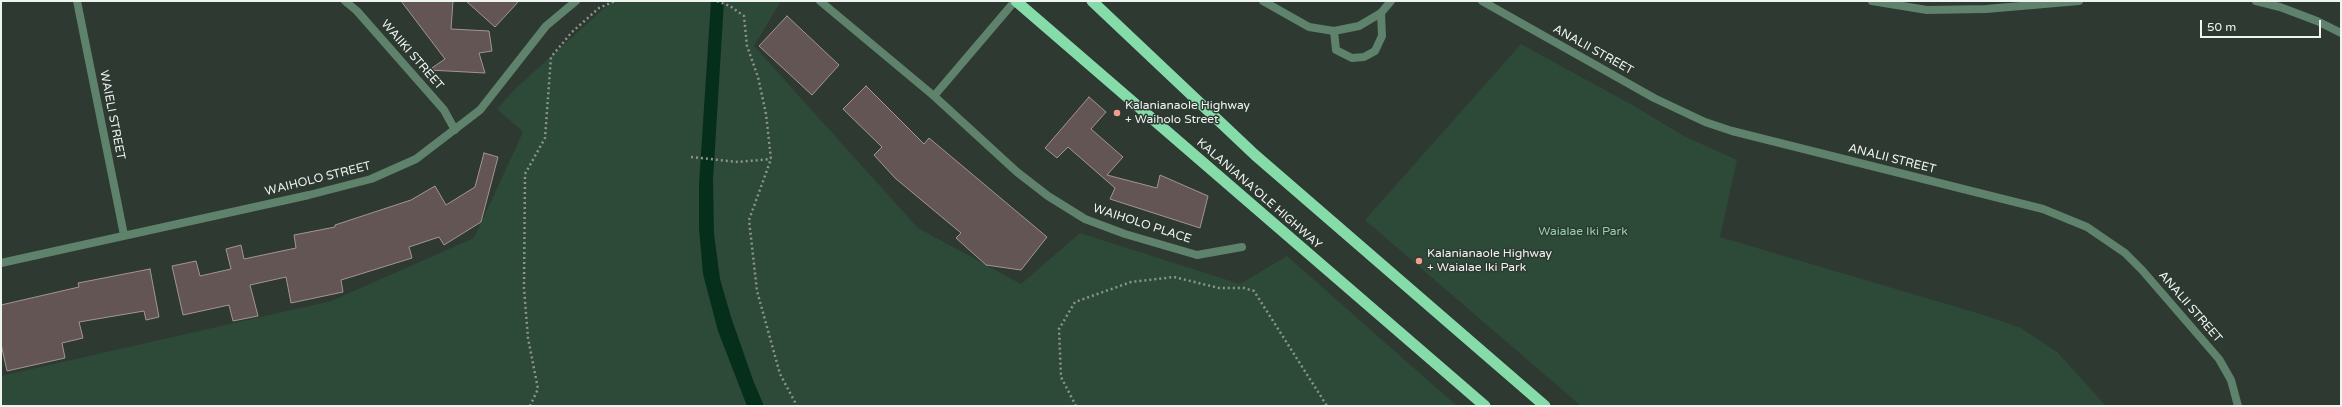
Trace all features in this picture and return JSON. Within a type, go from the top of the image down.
[{"type":"highway","name":"KALANIANA’OLE HIGHWAY","points":[[1015,1],[1485,406]]},
{"type":"highway","points":[[1092,1],[1254,155],[1545,406]]},
{"type":"street","name":"WAIELI STREET","points":[[77,1],[124,235]]},
{"type":"street","name":"WAIIKI STREET","points":[[345,1],[358,11],[439,104],[455,130]]},
{"type":"street","name":"WAIHOLO STREET","points":[[1,263],[246,209],[371,179],[416,159],[480,110],[546,26],[576,1]]},
{"type":"street","points":[[820,1],[934,96],[1015,1]]},
{"type":"street","points":[[1263,1],[1309,27],[1334,31],[1359,26],[1381,13],[1391,1]]},
{"type":"street","name":"ANALII STREET","points":[[1482,1],[1654,98],[1706,122],[1732,131],[2043,209],[2087,226],[2119,248],[2142,270],[2219,359],[2231,380],[2238,406]]},
{"type":"street","points":[[1872,1],[1927,10],[1986,9],[2079,1]]},
{"type":"street","points":[[2256,1],[2288,10],[2341,33]]},
{"type":"street","points":[[1334,31],[1336,50],[1352,58],[1364,57],[1375,51],[1382,36],[1381,13]]},
{"type":"street","name":"WAIHOLO PLACE","points":[[934,96],[1017,172],[1048,196],[1085,219],[1125,234],[1197,255],[1242,248]]},
{"type":"path","points":[[530,406],[538,388],[528,338],[524,288],[525,174],[545,138],[551,57],[572,32],[599,8],[615,1]]},
{"type":"path","points":[[716,1],[730,6],[744,16],[747,46],[758,77],[766,114],[771,160],[749,220],[757,291],[780,374],[797,406]]},
{"type":"path","points":[[691,157],[738,162],[771,160]]},
{"type":"path","points":[[1076,406],[1061,377],[1059,329],[1075,302],[1130,282],[1174,277],[1219,288],[1244,288],[1254,291],[1328,406]]},
{"type":"green space","points":[[612,1],[781,1],[754,46],[918,228],[1021,284],[1080,233],[1240,284],[1287,256],[1457,406],[1,406],[1,376],[331,301],[474,238],[523,132],[497,109],[516,88]]},
{"type":"green space","name":"Waialae Iki Park","points":[[1521,44],[1634,106],[1684,136],[1737,160],[1720,237],[1987,316],[2021,328],[2057,352],[2106,406],[1581,406],[1365,220]]},
{"type":"shaded area","points":[[711,1],[724,1],[713,180],[714,234],[720,279],[731,317],[753,380],[764,406],[747,406],[718,331],[703,274],[699,228],[699,184]]},
{"type":"building","points":[[401,1],[453,1],[451,29],[489,31],[492,51],[479,53],[485,73],[429,70],[445,59]]},
{"type":"building","points":[[466,1],[519,1],[495,27]]},
{"type":"building","points":[[787,16],[839,65],[812,95],[759,46]]},
{"type":"building","points":[[866,86],[924,144],[929,138],[1047,237],[1021,270],[986,265],[956,238],[961,233],[895,178],[874,155],[882,147],[843,109]]},
{"type":"building","points":[[1089,97],[1106,112],[1091,129],[1123,157],[1107,175],[1157,188],[1160,175],[1208,196],[1200,228],[1110,199],[1115,188],[1068,147],[1057,158],[1045,148]]},
{"type":"building","points":[[484,153],[498,157],[481,222],[444,245],[439,237],[409,247],[412,258],[341,280],[343,292],[291,303],[286,277],[250,285],[258,316],[233,321],[229,305],[183,315],[172,266],[196,261],[200,276],[231,269],[226,249],[241,245],[244,259],[296,248],[294,235],[335,227],[335,225],[411,200],[435,186],[446,205],[475,187]]},
{"type":"building","points":[[150,269],[159,317],[146,320],[144,311],[79,322],[83,338],[62,343],[65,358],[7,371],[1,344],[1,305],[79,287],[78,283]]},
{"type":"place","name":"Kalanianaole Highway + Waiholo Street","points":[[1117,113]]},
{"type":"place","name":"Kalanianaole Highway + Waialae Iki Park","points":[[1419,261]]}]
